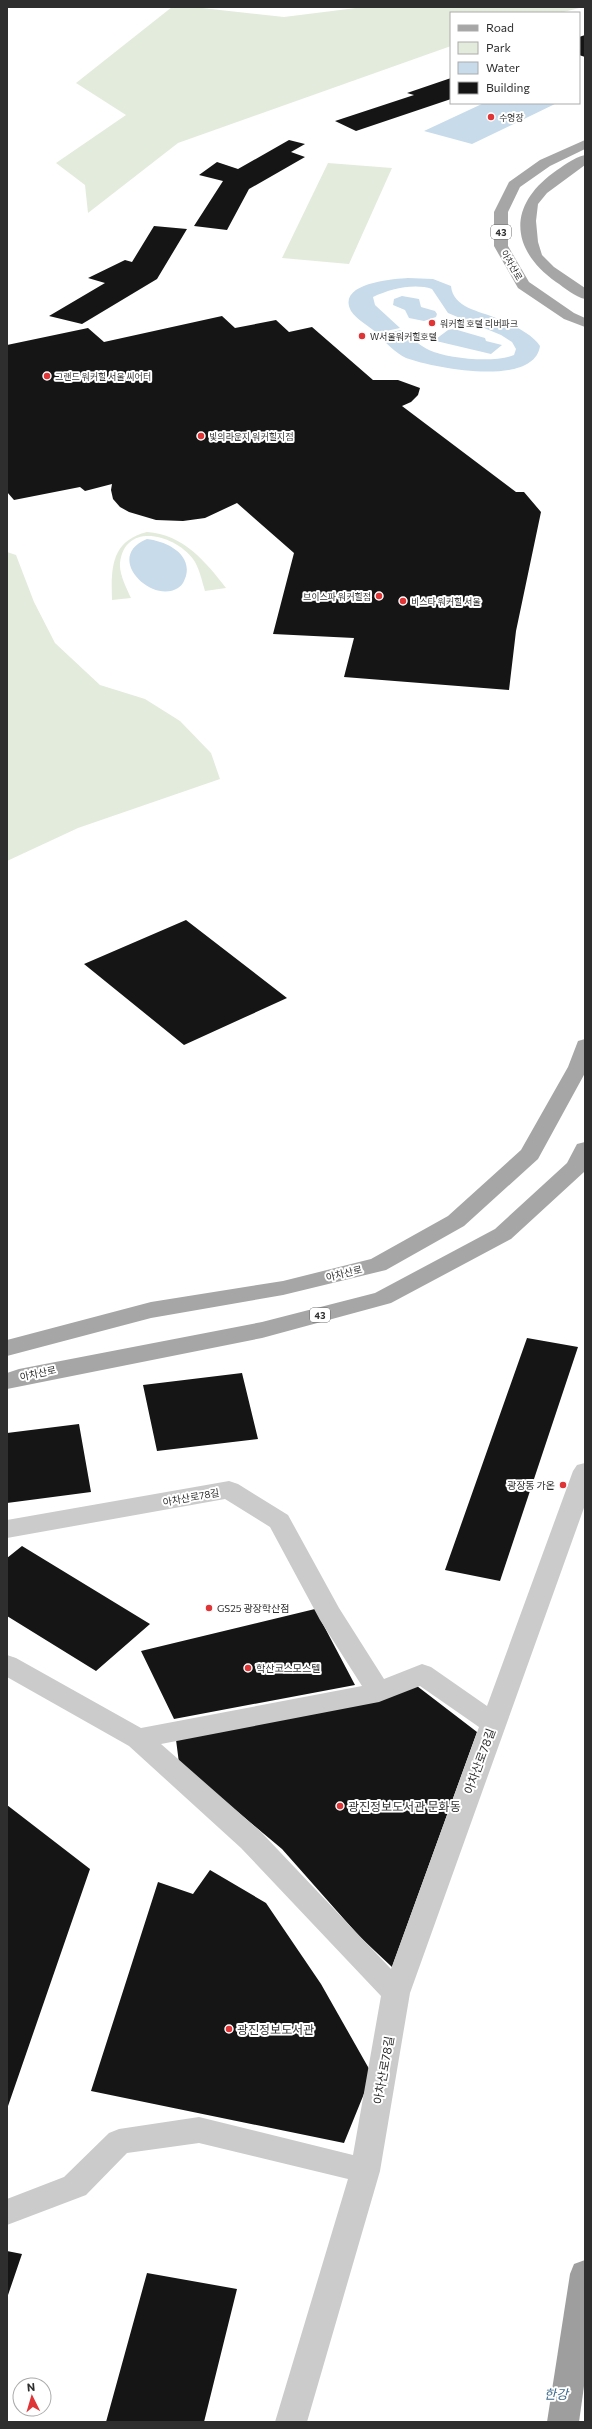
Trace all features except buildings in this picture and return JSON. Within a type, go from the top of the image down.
[{"type":"highway","points":[[562,2422],[585,2274]]},
{"type":"main road","name":"아차산로","points":[[585,144],[545,164],[514,185],[501,212],[501,246],[523,285],[569,316],[585,323]]},
{"type":"main road","points":[[585,159],[551,183],[531,205],[529,233],[534,253],[554,273],[585,295]]},
{"type":"main road","name":"아차산로","points":[[7,1348],[150,1310],[283,1288],[378,1265],[456,1221],[530,1154],[578,1067],[585,1045]]},
{"type":"main road","name":"아차산로","points":[[7,1381],[19,1377],[262,1330],[383,1298],[503,1234],[576,1167],[585,1149]]},
{"type":"street","name":"아차산로78길","points":[[291,2422],[365,2171],[396,1993],[585,1471]]},
{"type":"street","name":"아차산로78길","points":[[7,1529],[229,1490],[279,1521],[329,1613],[380,1692],[422,1674],[493,1723]]},
{"type":"street","points":[[7,1665],[138,1739],[251,1840],[396,1993]]},
{"type":"street","points":[[138,1739],[380,1692]]},
{"type":"street","points":[[7,2212],[75,2186],[119,2142],[199,2130],[365,2171]]},
{"type":"green space","points":[[172,7],[193,7],[284,17],[364,7],[583,7],[564,12],[450,12],[450,46],[178,143],[88,213],[85,185],[56,163],[126,115],[76,83]]},
{"type":"green space","points":[[328,163],[392,168],[349,264],[282,258]]},
{"type":"green space","points":[[147,532],[172,538],[183,544],[202,559],[226,588],[205,591],[197,566],[193,559],[185,551],[175,544],[163,539],[152,536],[141,537],[131,541],[124,550],[120,563],[122,577],[131,598],[112,600],[113,567],[120,549],[126,542],[135,536]]},
{"type":"green space","points":[[7,552],[16,555],[34,602],[55,643],[100,685],[145,699],[180,721],[211,753],[220,779],[78,828],[7,861]]},
{"type":"water","name":"수영장","points":[[482,104],[555,104],[472,144],[424,131]]},
{"type":"water","points":[[408,278],[433,279],[451,286],[457,299],[468,308],[520,329],[536,341],[540,346],[534,359],[520,367],[502,371],[481,372],[438,366],[402,356],[391,348],[378,335],[401,330],[429,350],[459,358],[495,359],[514,355],[516,349],[512,342],[501,335],[448,313],[432,289],[425,287],[402,288],[373,297],[375,305],[400,328],[377,333],[351,311],[349,302],[351,294],[358,289],[379,281]]},
{"type":"water","points":[[402,296],[419,299],[421,307],[435,311],[437,314],[436,317],[424,321],[409,318],[405,310],[393,305],[394,299]]},
{"type":"water","points":[[454,329],[485,338],[486,341],[502,345],[491,354],[436,341],[436,339],[448,330]]},
{"type":"water","points":[[147,539],[162,542],[176,550],[185,561],[187,568],[186,576],[178,588],[167,592],[156,590],[145,585],[136,577],[131,567],[130,557],[135,547]]},
{"type":"pier","name":"한강","points":[[585,2161],[585,2422],[518,2422],[583,2162]]},
{"type":"place","name":"수영장","points":[[491,117]]},
{"type":"place","name":"워커힐 호텔 리버파크","points":[[432,323]]},
{"type":"place","name":"W서울워커힐호텔","points":[[362,336]]},
{"type":"place","name":"그랜드 워커힐 서울 씨어터","points":[[47,376]]},
{"type":"place","name":"빛의라운지 워커힐지점","points":[[201,436]]},
{"type":"place","name":"브이스파 워커힐점","points":[[379,596]]},
{"type":"place","name":"비스타 워커힐 서울","points":[[403,601]]},
{"type":"place","name":"광장동 가온","points":[[563,1485]]},
{"type":"place","name":"GS25 광장학산점","points":[[209,1608]]},
{"type":"place","name":"학산코스모스텔","points":[[248,1668]]},
{"type":"place","name":"광진정보도서관 문화동","points":[[340,1806]]},
{"type":"place","name":"광진정보도서관","points":[[229,2029]]}]
